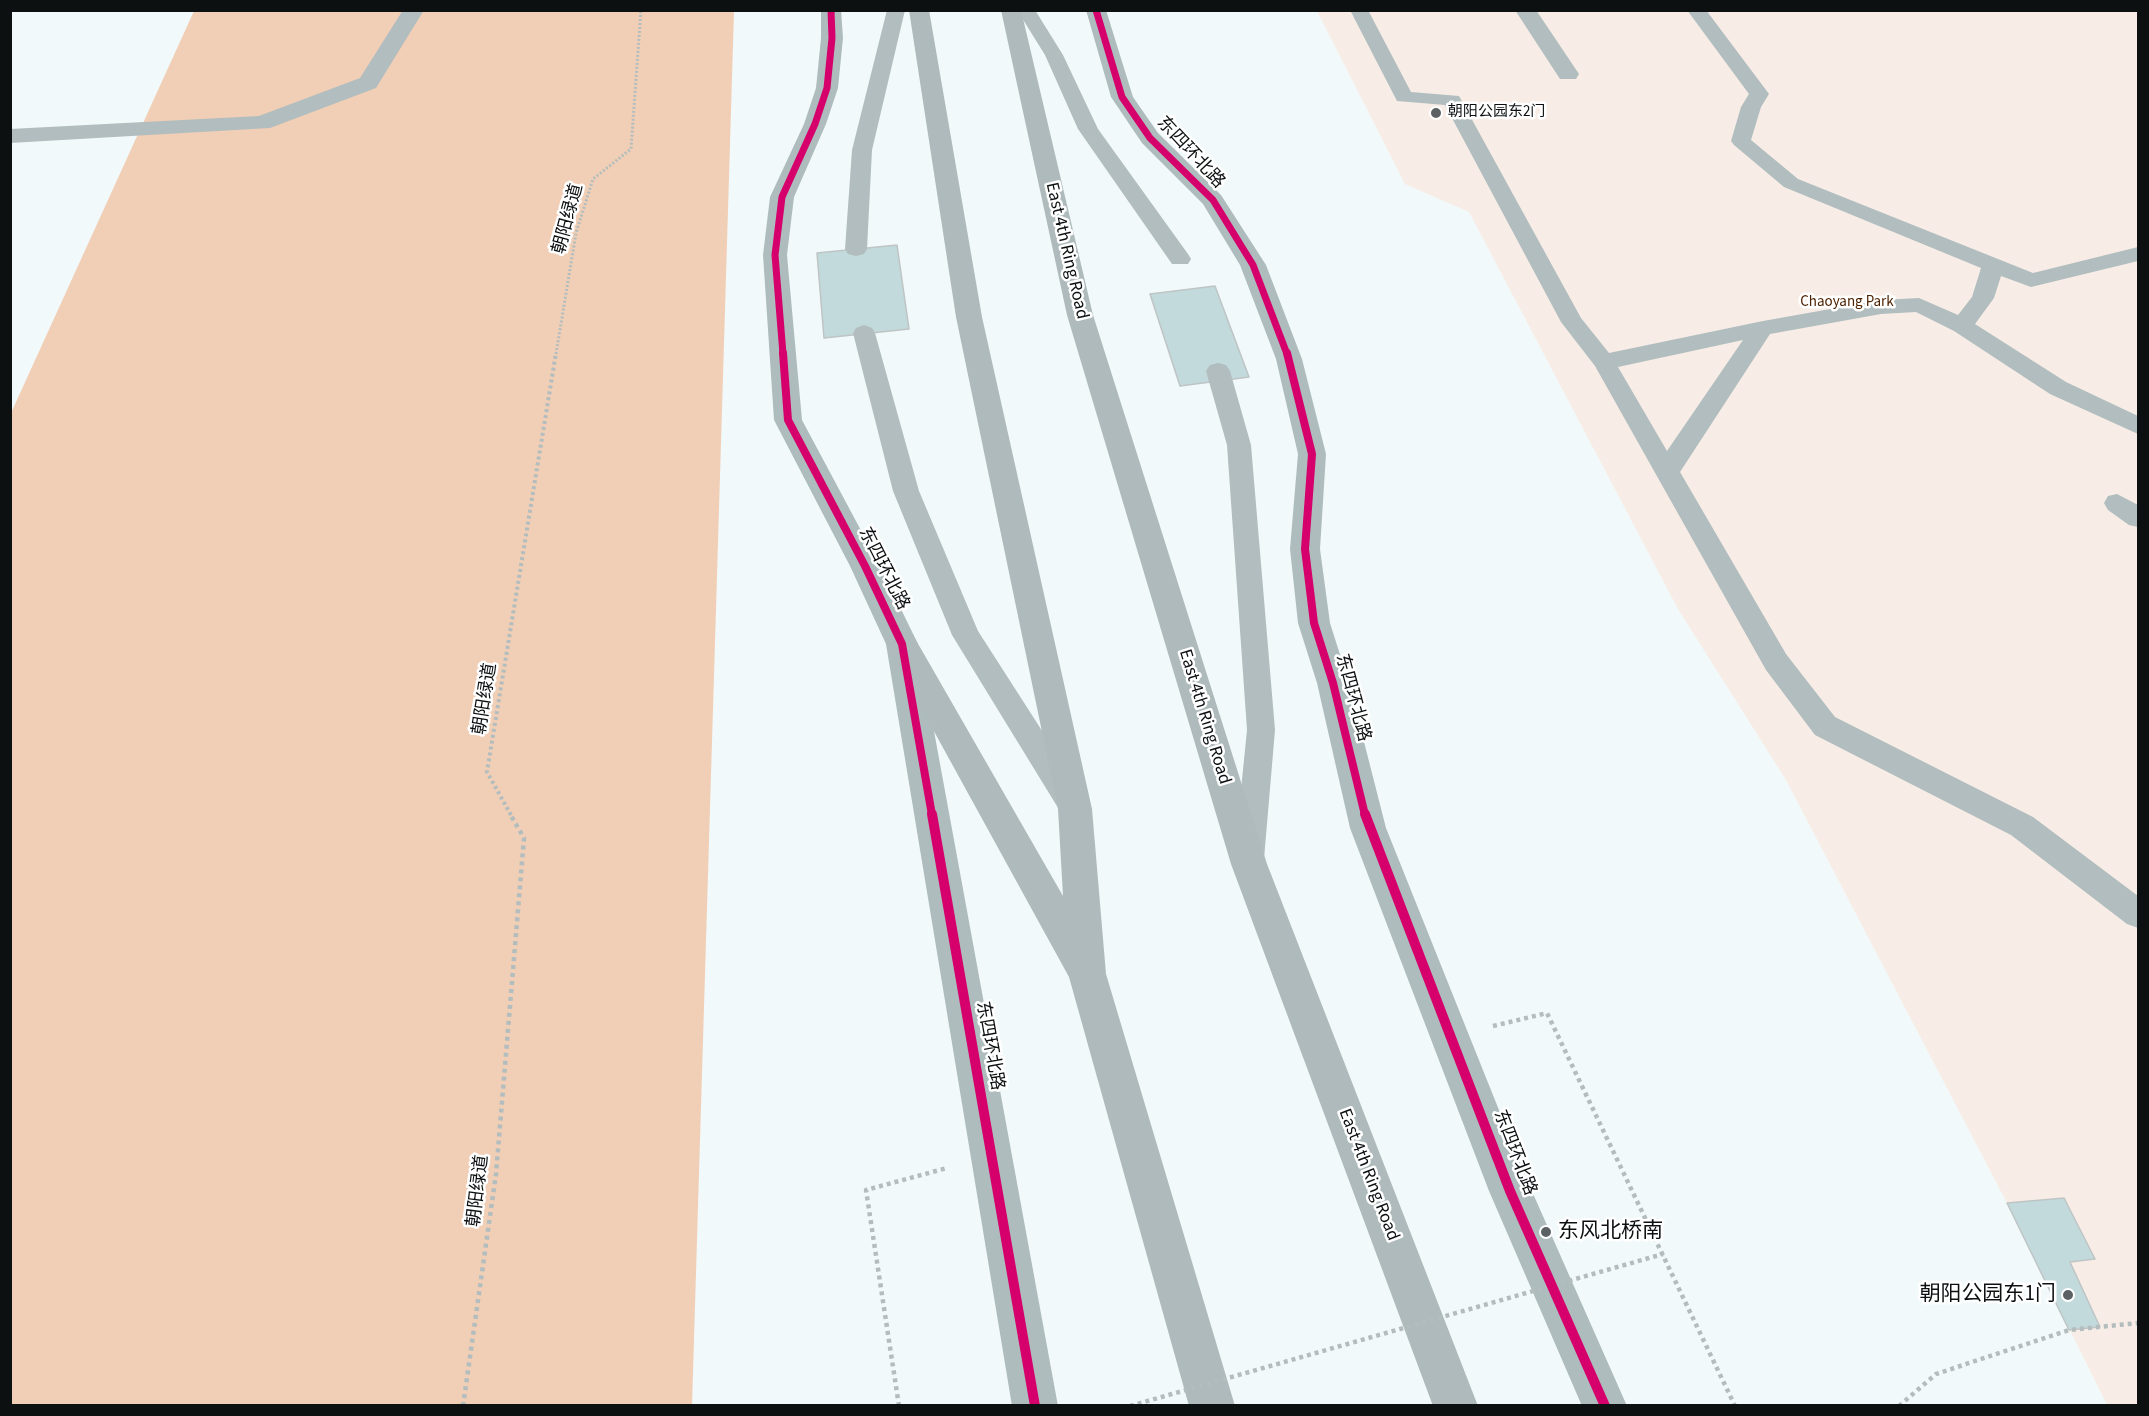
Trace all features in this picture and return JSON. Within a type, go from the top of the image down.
[{"type":"highway","points":[[919,10],[969,317],[1075,809],[1087,974],[1212,1406]]},
{"type":"highway","name":"East 4th Ring Road","points":[[1011,10],[1080,315],[1249,864],[1456,1406]]},
{"type":"highway","points":[[902,644],[1087,974]]},
{"type":"street","points":[[10,136],[262,123],[368,83],[414,10]]},
{"type":"street","name":"东四环北路","points":[[831,10],[832,38],[827,88],[815,124],[799,155],[783,197],[775,255],[788,420],[902,644],[1035,1406]]},
{"type":"street","name":"东四环北路","points":[[1096,10],[1122,97],[1150,138],[1213,200],[1253,265],[1289,359],[1312,454],[1305,549],[1314,623],[1333,683],[1368,828],[1510,1191],[1605,1406]]},
{"type":"street","points":[[1525,10],[1568,74]]},
{"type":"lane","points":[[856,249],[862,150],[897,10]]},
{"type":"lane","points":[[1026,10],[1054,55],[1088,129],[1180,259]]},
{"type":"lane","points":[[1359,10],[1404,97],[1452,100],[1572,322],[1604,362],[1776,662],[1825,726],[2022,826],[2139,914]]},
{"type":"lane","points":[[1696,10],[1759,94],[1750,107],[1741,141],[1791,183],[2031,280],[2139,254]]},
{"type":"lane","points":[[1962,326],[1983,298],[1994,265]]},
{"type":"lane","points":[[1604,362],[1763,328],[1881,307],[1919,305],[1962,326],[2058,388],[2139,426]]},
{"type":"lane","points":[[1667,471],[1763,328]]},
{"type":"lane","points":[[864,333],[906,491],[966,635],[1075,809]]},
{"type":"lane","points":[[1218,371],[1239,445],[1261,730],[1249,864]]},
{"type":"lane","points":[[2117,503],[2139,518]]},
{"type":"path","points":[[1451,1036],[1547,1013],[1735,1406]]},
{"type":"path","points":[[899,1406],[866,1190],[991,1157]]},
{"type":"path","points":[[1131,1406],[1663,1254]]},
{"type":"path","points":[[1899,1406],[1936,1374],[2069,1330],[2139,1323]]},
{"type":"green space","name":"Chaoyang Park","points":[[1317,11],[2138,11],[2138,1405],[2107,1405],[2007,1203],[1786,780],[1678,609],[1469,212],[1405,184]]},
{"type":"shaded area","points":[[194,11],[734,11],[692,1405],[11,1406],[11,413]]},
{"type":"building","points":[[897,245],[909,329],[824,338],[817,253]]},
{"type":"building","points":[[1215,286],[1249,377],[1180,386],[1150,294]]},
{"type":"building","name":"朝阳公园东1门","points":[[2064,1198],[2095,1259],[2070,1262],[2100,1327],[2069,1330],[2007,1203]]},
{"type":"cycle path","points":[[831,10],[832,38],[827,88],[815,124],[799,155],[782,197],[775,255],[788,420],[865,566],[902,644],[1035,1406]]},
{"type":"cycle path","points":[[1096,10],[1122,97],[1150,138],[1213,200],[1253,265],[1289,359],[1312,454],[1305,549],[1314,623],[1333,683],[1368,828],[1510,1191],[1605,1406]]},
{"type":"place","name":"朝阳公园东2门","points":[[1436,113]]},
{"type":"place","name":"东风北桥南","points":[[1546,1232]]},
{"type":"place","name":"朝阳公园东1门","points":[[2068,1295]]}]
